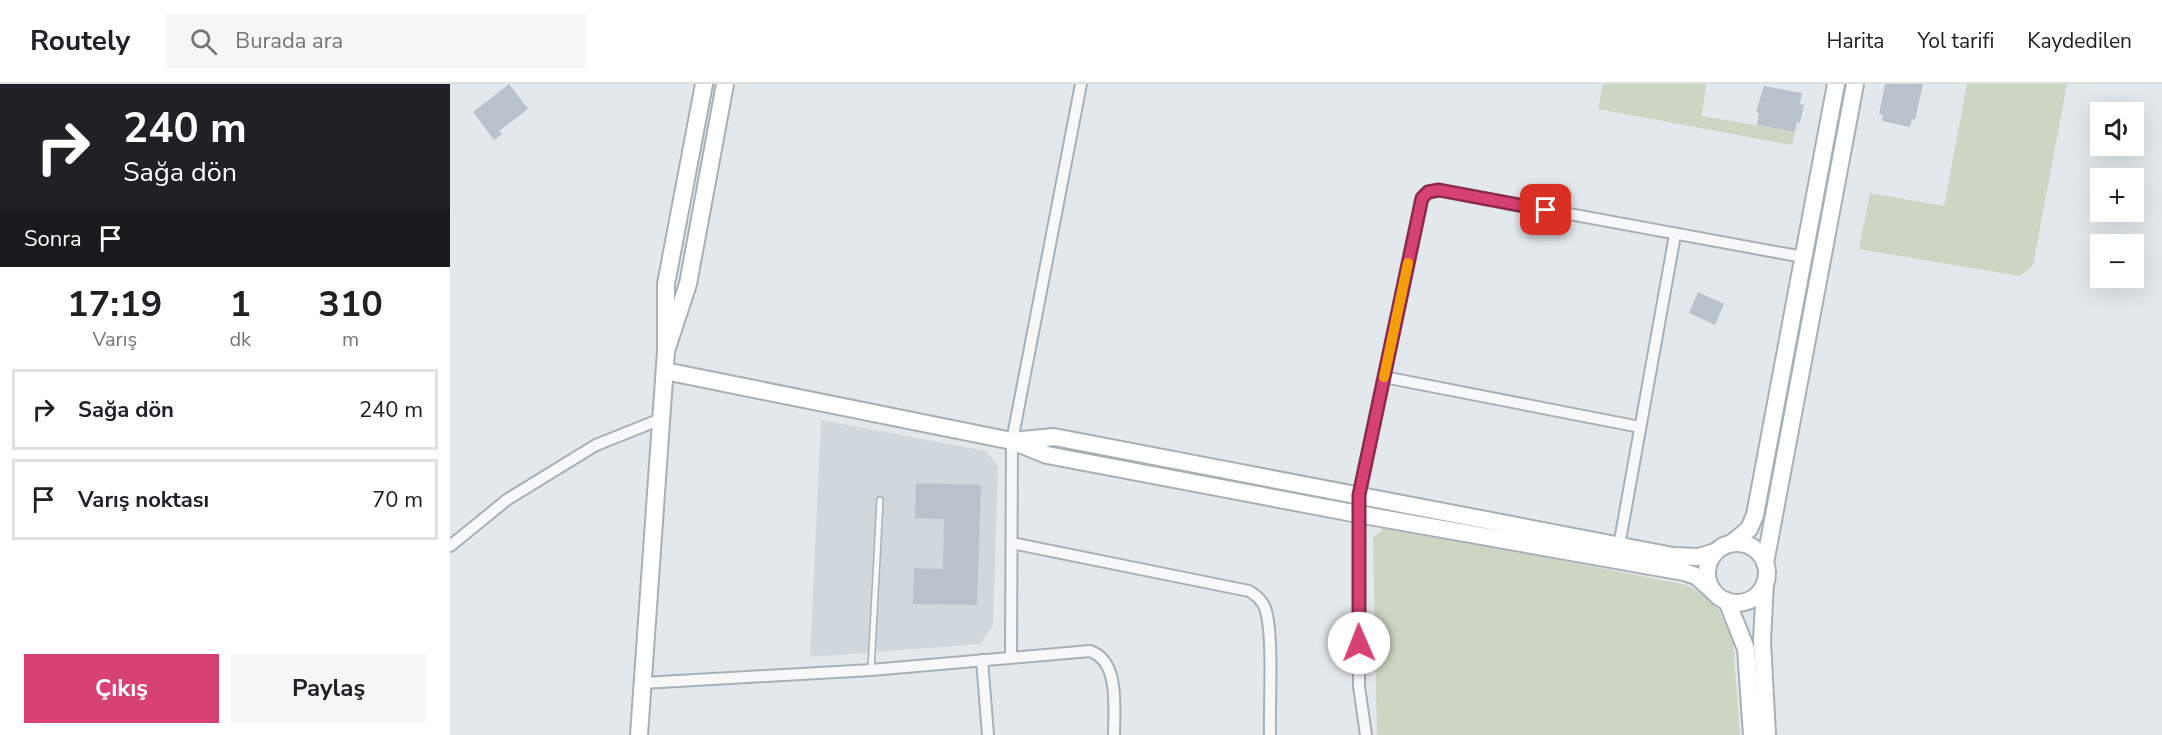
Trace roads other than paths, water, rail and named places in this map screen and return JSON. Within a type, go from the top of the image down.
[{"type":"street","points":[[639,735],[665,371],[666,284],[704,84]]},
{"type":"street","points":[[666,351],[688,284],[725,84]]},
{"type":"street","points":[[1011,657],[1012,441],[1081,84]]},
{"type":"street","points":[[1012,441],[1054,437],[1673,556],[1699,557],[1715,552],[1732,543],[1749,529],[1755,516],[1836,84]]},
{"type":"street","points":[[1767,735],[1762,641],[1765,563],[1855,84]]},
{"type":"street","points":[[1366,735],[1359,686],[1359,495],[1422,198],[1428,192],[1439,190],[1803,257]]},
{"type":"street","points":[[1619,546],[1675,235]]},
{"type":"street","points":[[665,371],[1012,441],[1047,454],[1696,576],[1727,601],[1746,649],[1752,735]]},
{"type":"street","points":[[1384,377],[1640,427]]},
{"type":"street","points":[[450,546],[508,499],[596,445],[661,419]]},
{"type":"street","points":[[1012,543],[1249,591],[1258,596],[1265,607],[1268,627],[1270,735]]},
{"type":"street","points":[[1732,543],[1752,547],[1765,563]]},
{"type":"street","points":[[1712,590],[1707,571],[1715,552]]},
{"type":"street","points":[[1727,601],[1746,602],[1761,591],[1765,582]]},
{"type":"street","points":[[643,683],[871,670],[1090,651],[1102,656],[1108,666],[1114,735]]},
{"type":"street","points":[[982,660],[988,735]]},
{"type":"lane","points":[[871,670],[880,500]]}]
